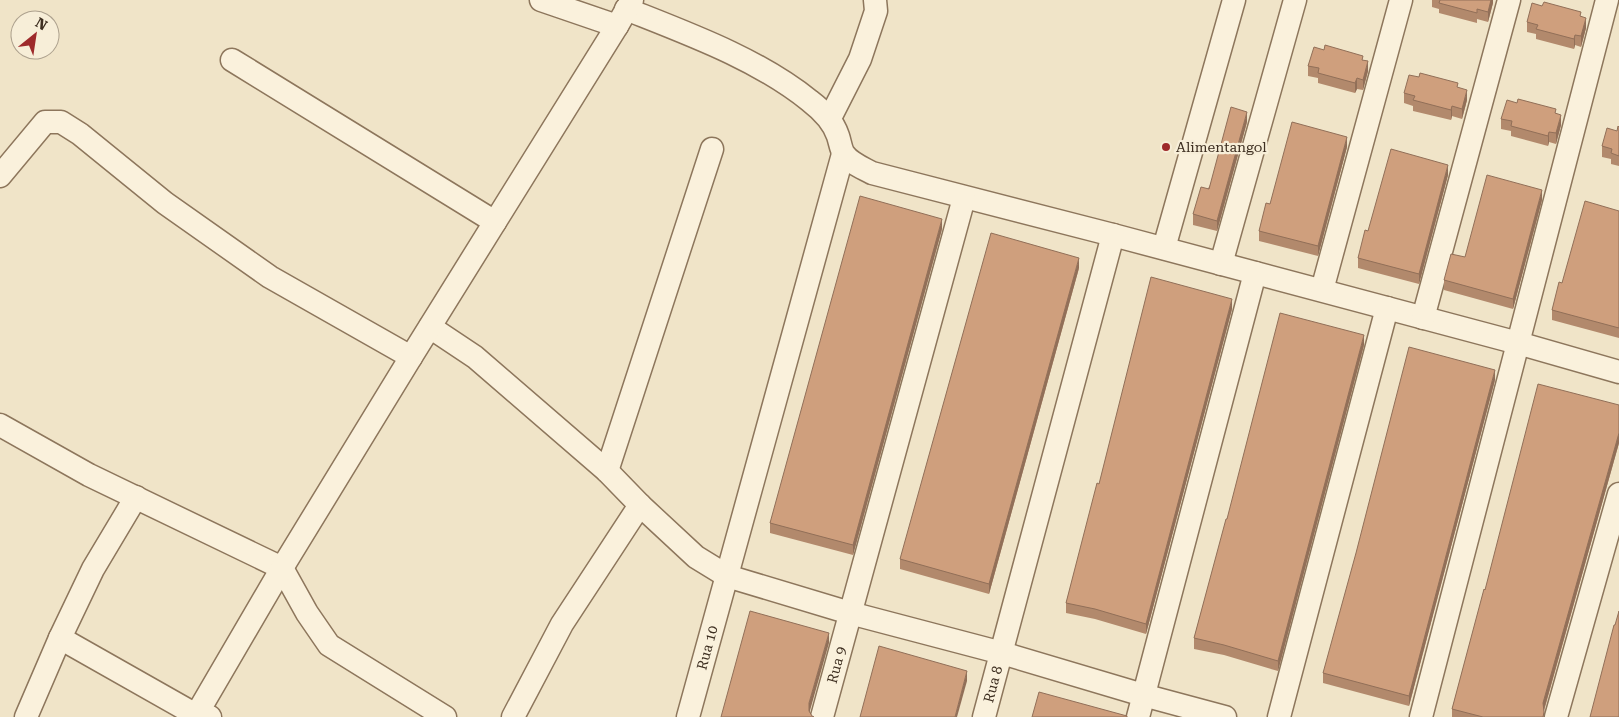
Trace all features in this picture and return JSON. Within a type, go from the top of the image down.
[{"type":"street","points":[[541,0],[625,12],[696,37],[761,69],[788,85],[830,118],[838,134],[843,154],[857,166],[872,173],[1618,368]]},
{"type":"street","points":[[830,118],[860,59],[876,11],[876,0]]},
{"type":"street","points":[[1164,248],[1234,0]]},
{"type":"street","points":[[1221,264],[1296,0]]},
{"type":"street","points":[[1322,290],[1401,0]]},
{"type":"street","points":[[1423,318],[1509,0]]},
{"type":"street","points":[[1421,717],[1607,0]]},
{"type":"street","points":[[60,638],[201,716],[282,568],[625,12]]},
{"type":"street","points":[[232,60],[495,222]]},
{"type":"street","points":[[0,176],[45,122],[60,122],[80,134],[165,203],[270,277],[411,358]]},
{"type":"street","points":[[607,471],[712,148]]},
{"type":"street","name":"Rua 10","points":[[688,717],[843,154]]},
{"type":"street","name":"Rua 9","points":[[822,717],[964,198]]},
{"type":"street","name":"Rua 8","points":[[984,717],[1114,235]]},
{"type":"street","points":[[1138,717],[1255,273]]},
{"type":"street","points":[[1279,717],[1387,308]]},
{"type":"street","points":[[430,327],[475,357],[607,471],[640,505],[696,557],[727,576],[850,613],[1002,653],[1225,717]]},
{"type":"street","points":[[0,425],[89,475],[282,568],[307,613],[329,645],[445,717]]},
{"type":"street","points":[[1556,717],[1619,494]]},
{"type":"street","points":[[26,717],[60,638],[93,570],[136,497]]},
{"type":"street","points":[[513,717],[562,624],[640,505]]},
{"type":"building","points":[[1440,0],[1491,0],[1488,12],[1477,9],[1477,13],[1439,3]]},
{"type":"building","points":[[1544,2],[1581,12],[1580,16],[1586,18],[1581,36],[1575,35],[1574,39],[1536,29],[1538,25],[1527,22],[1532,3],[1542,6]]},
{"type":"building","points":[[1325,45],[1363,56],[1362,60],[1368,61],[1363,80],[1357,78],[1355,83],[1318,73],[1319,68],[1308,66],[1314,47],[1324,50]]},
{"type":"building","points":[[1420,73],[1458,83],[1457,87],[1467,90],[1462,109],[1452,106],[1451,110],[1413,100],[1415,96],[1404,93],[1409,75],[1419,77]]},
{"type":"building","points":[[1518,99],[1556,109],[1555,113],[1561,115],[1556,133],[1549,132],[1548,136],[1511,126],[1512,121],[1501,119],[1507,100],[1517,103]]},
{"type":"building","points":[[1231,107],[1247,112],[1217,221],[1193,214],[1201,187],[1209,189]]},
{"type":"building","points":[[1292,122],[1347,137],[1318,246],[1259,231],[1266,203],[1270,204]]},
{"type":"building","points":[[1618,126],[1619,156],[1611,153],[1612,149],[1602,146],[1607,128],[1617,131]]},
{"type":"building","points":[[1391,149],[1448,165],[1419,274],[1358,258],[1365,230],[1368,231]]},
{"type":"building","points":[[1487,175],[1542,190],[1513,299],[1444,280],[1451,254],[1465,257]]},
{"type":"building","points":[[860,196],[942,219],[853,545],[770,523]]},
{"type":"building","points":[[1585,201],[1619,211],[1619,328],[1552,310],[1559,282],[1562,283]]},
{"type":"building","points":[[991,233],[1079,258],[989,584],[900,559]]},
{"type":"building","points":[[1151,277],[1232,299],[1146,624],[1095,609],[1066,603],[1097,483],[1099,484]]},
{"type":"building","points":[[1280,313],[1364,335],[1278,661],[1194,638]]},
{"type":"building","points":[[1409,347],[1495,370],[1409,696],[1323,673]]},
{"type":"building","points":[[1538,384],[1619,405],[1619,433],[1543,703],[1543,717],[1483,717],[1452,709]]},
{"type":"building","points":[[750,611],[829,633],[809,703],[809,711],[814,717],[721,717]]},
{"type":"building","points":[[1619,611],[1619,717],[1590,717],[1614,625]]},
{"type":"building","points":[[879,646],[967,671],[955,717],[860,717]]},
{"type":"building","points":[[1039,692],[1127,716],[1127,717],[1032,717]]},
{"type":"place","name":"Alimentangol","points":[[1166,147]]}]
